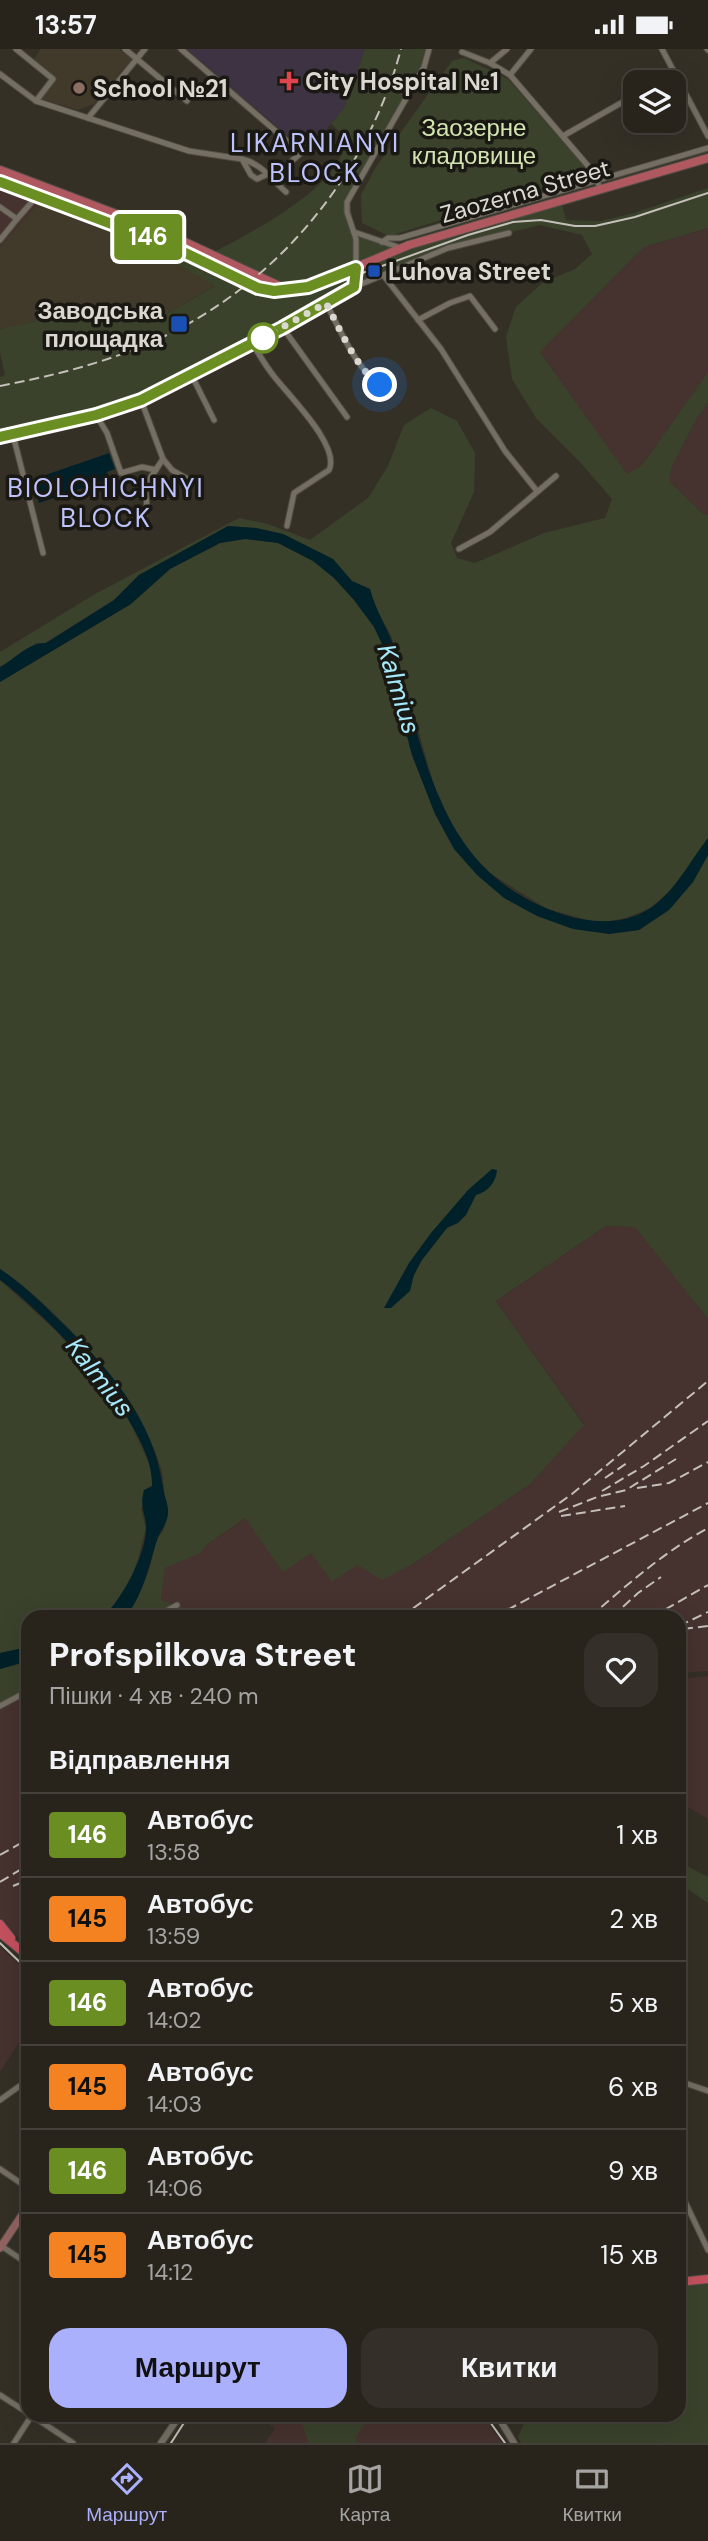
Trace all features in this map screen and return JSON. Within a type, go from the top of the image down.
[{"type":"highway","points":[[1,1928],[21,1949]]},
{"type":"highway","points":[[686,2281],[708,2279]]},
{"type":"main road","name":"Zaozerna Street","points":[[288,290],[316,284],[401,248],[708,158]]},
{"type":"main road","points":[[0,170],[161,231],[288,290]]},
{"type":"main road","points":[[0,183],[173,247],[258,288],[288,290]]},
{"type":"main road","points":[[0,2247],[21,2216]]},
{"type":"street","points":[[16,49],[53,79],[36,101]]},
{"type":"street","points":[[125,49],[187,101]]},
{"type":"street","points":[[88,118],[145,49]]},
{"type":"street","points":[[181,49],[301,153],[287,165],[260,179],[254,178],[242,159]]},
{"type":"street","points":[[354,287],[357,248],[347,212],[350,195],[415,85],[429,49]]},
{"type":"street","points":[[490,63],[507,49]]},
{"type":"street","points":[[510,75],[531,49]]},
{"type":"street","points":[[662,49],[673,70]]},
{"type":"street","points":[[462,52],[490,63],[510,75],[598,180],[600,189]]},
{"type":"street","points":[[0,74],[36,101],[189,151],[254,162],[286,192]]},
{"type":"street","points":[[686,94],[708,137]]},
{"type":"street","points":[[563,136],[623,102]]},
{"type":"street","points":[[382,242],[388,238],[400,238],[708,148]]},
{"type":"street","points":[[0,240],[28,207],[38,184]]},
{"type":"street","points":[[0,207],[18,219]]},
{"type":"street","points":[[354,232],[401,248]]},
{"type":"street","name":"Zaozerna Street","points":[[0,437],[96,415],[141,400],[282,328],[354,287],[448,248],[509,233]]},
{"type":"street","points":[[384,276],[440,349],[505,451],[537,491]]},
{"type":"street","points":[[418,320],[470,296],[495,329]]},
{"type":"street","points":[[326,303],[344,337],[372,379],[380,385]]},
{"type":"street","points":[[282,328],[347,417]]},
{"type":"street","points":[[252,343],[270,372],[316,428],[332,458],[329,470],[294,493],[287,526]]},
{"type":"street","points":[[191,374],[214,420]]},
{"type":"street","points":[[141,400],[163,459],[172,470],[191,481]]},
{"type":"street","points":[[96,415],[107,433],[121,473],[142,467],[156,470]]},
{"type":"street","points":[[13,435],[43,553]]},
{"type":"street","points":[[142,524],[147,507],[145,486],[163,459]]},
{"type":"street","points":[[459,549],[490,531],[556,476]]},
{"type":"street","points":[[168,1610],[177,1605]]},
{"type":"street","points":[[0,1706],[21,1695]]},
{"type":"street","points":[[686,2083],[708,2091]]},
{"type":"street","points":[[0,2100],[21,2085]]},
{"type":"street","points":[[0,2169],[21,2183]]},
{"type":"street","points":[[686,2202],[705,2234],[708,2250]]},
{"type":"street","points":[[0,2247],[21,2260]]},
{"type":"street","points":[[0,2395],[21,2409]]},
{"type":"street","points":[[14,2443],[27,2422]]},
{"type":"street","points":[[42,2422],[73,2443]]},
{"type":"street","points":[[161,2443],[175,2422]]},
{"type":"street","points":[[501,2422],[514,2443]]},
{"type":"shaded area","name":"School №21","points":[[41,49],[119,49],[132,59],[94,104],[78,110],[42,99],[57,78],[34,59]]},
{"type":"shaded area","name":"City Hospital №1","points":[[187,49],[365,49],[344,108],[307,153]]},
{"type":"shaded area","points":[[0,185],[41,200],[0,247]]},
{"type":"shaded area","points":[[41,200],[112,226],[216,285],[149,324],[93,309],[0,329],[0,247]]},
{"type":"shaded area","points":[[708,228],[708,372],[642,465],[627,475],[540,352],[644,247]]},
{"type":"shaded area","points":[[708,403],[708,515],[703,514],[669,481],[672,466],[697,418]]},
{"type":"shaded area","points":[[606,1226],[636,1227],[708,1319],[708,1671],[686,1673],[686,1610],[178,1610],[182,1608],[161,1600],[164,1568],[201,1553],[208,1544],[245,1518],[311,1553],[357,1565],[382,1579],[413,1564],[530,1484],[584,1424],[496,1301]]},
{"type":"shaded area","points":[[708,1676],[708,1819],[688,1807],[686,1801],[686,1678]]},
{"type":"shaded area","points":[[21,1697],[21,1940],[0,1918],[0,1708]]},
{"type":"shaded area","points":[[0,1947],[21,1966],[21,2039],[0,2072]]},
{"type":"shaded area","points":[[266,2422],[487,2422],[502,2443],[265,2443],[275,2428]]},
{"type":"green space","points":[[365,49],[431,49],[350,202],[354,229],[354,266],[316,281],[287,287],[212,253],[281,214],[328,175],[339,159],[344,135],[331,124],[344,108]]},
{"type":"green space","name":"Заозерне кладовище","points":[[464,58],[508,79],[589,172],[588,175],[389,236],[362,223],[361,195],[376,167],[452,61]]},
{"type":"green space","points":[[708,188],[708,228],[644,247],[540,352],[627,474],[642,465],[708,372],[708,403],[697,418],[672,466],[669,481],[703,514],[708,515],[708,838],[672,889],[650,908],[626,918],[599,923],[547,909],[490,873],[470,854],[453,826],[434,785],[391,635],[375,607],[370,589],[352,581],[333,559],[283,534],[228,526],[139,575],[114,600],[45,643],[36,643],[18,658],[0,667],[0,652],[95,594],[239,518],[268,524],[310,540],[368,498],[388,466],[404,425],[431,408],[457,421],[475,453],[474,492],[451,543],[457,558],[475,563],[544,533],[605,518],[612,499],[536,418],[512,379],[506,337],[516,307],[542,283],[575,269],[592,254],[582,235],[540,225],[448,248],[360,286],[141,400],[96,415],[0,437],[0,377],[5,375],[0,352],[0,329],[93,309],[149,324],[215,286],[112,226],[173,249],[257,289],[301,289],[391,254],[561,201],[566,220],[601,221]]},
{"type":"green space","points":[[358,232],[402,246],[358,263]]},
{"type":"green space","points":[[245,539],[278,543],[313,561],[334,578],[354,600],[374,627],[383,646],[412,755],[435,814],[504,898],[609,934],[639,930],[669,910],[693,882],[708,855],[708,1319],[635,1227],[606,1226],[496,1301],[584,1425],[530,1484],[413,1564],[382,1580],[357,1565],[332,1582],[311,1553],[283,1572],[245,1518],[208,1544],[201,1553],[165,1568],[161,1600],[183,1607],[178,1610],[130,1610],[165,1525],[162,1471],[152,1444],[118,1387],[96,1359],[48,1307],[0,1269],[0,682],[131,604],[170,569],[220,543]]},
{"type":"green space","points":[[0,1280],[55,1330],[104,1384],[127,1416],[150,1465],[153,1478],[141,1509],[146,1528],[138,1559],[116,1606],[111,1610],[21,1610],[21,1648],[0,1653]]},
{"type":"green space","points":[[21,1663],[21,1697],[0,1708],[0,1669]]},
{"type":"green space","points":[[686,1866],[708,1877],[708,1903],[686,1888]]},
{"type":"green space","points":[[708,2283],[708,2443],[521,2443],[518,2437],[525,2422],[686,2422],[686,2285]]},
{"type":"green space","points":[[300,2422],[364,2424],[356,2437],[357,2443],[308,2443]]},
{"type":"water","points":[[109,453],[115,469],[107,472],[109,479],[39,503],[31,480]]},
{"type":"water","name":"Kalmius","points":[[228,526],[283,534],[333,559],[352,581],[370,589],[396,653],[417,734],[445,810],[465,843],[490,873],[523,897],[565,915],[598,921],[620,920],[642,913],[661,900],[676,884],[708,838],[708,855],[693,882],[669,910],[639,930],[609,934],[573,929],[537,916],[504,898],[477,875],[454,849],[435,814],[412,755],[383,646],[374,627],[334,578],[313,561],[278,543],[245,539],[220,543],[170,569],[131,604],[0,682],[0,667],[34,645],[46,643],[114,600],[139,575]]},
{"type":"water","points":[[492,1169],[497,1170],[493,1182],[488,1189],[476,1195],[466,1215],[447,1228],[422,1260],[410,1291],[391,1308],[384,1308],[409,1263],[431,1233],[468,1190]]},
{"type":"water","name":"Kalmius","points":[[0,1269],[37,1298],[93,1354],[125,1394],[150,1438],[158,1462],[168,1514],[157,1539],[141,1591],[131,1610],[109,1610],[125,1588],[142,1551],[146,1528],[143,1496],[144,1490],[152,1486],[149,1461],[118,1403],[95,1373],[44,1318],[0,1280]]},
{"type":"water","points":[[21,1648],[21,1663],[0,1669],[0,1653]]},
{"type":"tram line","points":[[0,175],[160,235],[280,291],[300,293],[513,222],[541,220],[575,226],[595,226],[635,217],[708,193]]},
{"type":"tram line","points":[[0,1943],[21,1963]]},
{"type":"tram line","points":[[171,2443],[184,2422]]},
{"type":"tram line","points":[[490,2422],[505,2443]]},
{"type":"railway","points":[[0,386],[78,368],[135,349],[198,318],[239,290],[276,258],[310,222],[340,183],[365,141],[386,96],[401,49]]},
{"type":"railway","points":[[411,1610],[572,1494],[708,1381]]},
{"type":"railway","points":[[602,1491],[644,1466],[708,1421]]},
{"type":"railway","points":[[559,1512],[597,1497],[626,1490],[676,1459]]},
{"type":"railway","points":[[637,1488],[669,1483],[708,1462]]},
{"type":"railway","points":[[605,1478],[627,1463]]},
{"type":"railway","points":[[507,1610],[708,1503]]},
{"type":"railway","points":[[561,1516],[625,1506]]},
{"type":"railway","points":[[598,1610],[661,1558],[708,1528]]},
{"type":"railway","points":[[620,1610],[661,1577]]},
{"type":"railway","points":[[664,1610],[708,1585]]},
{"type":"railway","points":[[686,1623],[708,1612]]},
{"type":"railway","points":[[686,1629],[708,1626]]},
{"type":"railway","points":[[0,1855],[21,1843]]},
{"type":"railway","points":[[0,1882],[21,1869]]},
{"type":"railway","points":[[13,1886],[21,1883]]},
{"type":"bus line","name":"146","points":[[0,182],[173,247],[258,288],[274,291],[308,287],[356,268],[354,287],[282,328],[141,400],[96,415],[0,437]]},
{"type":"place","name":"City Hospital №1","points":[[289,81]]},
{"type":"place","name":"School №21","points":[[79,88]]},
{"type":"place","name":"Luhova Street","points":[[374,271]]},
{"type":"place","name":"Заводська площадка","points":[[179,324]]},
{"type":"district","name":"LIKARNIANYI BLOCK","points":[[315,158]]},
{"type":"district","name":"BIOLOHICHNYI BLOCK","points":[[106,503]]},
{"type":"route","points":[[263,338],[326,303],[344,337],[372,379],[380,385]]}]
